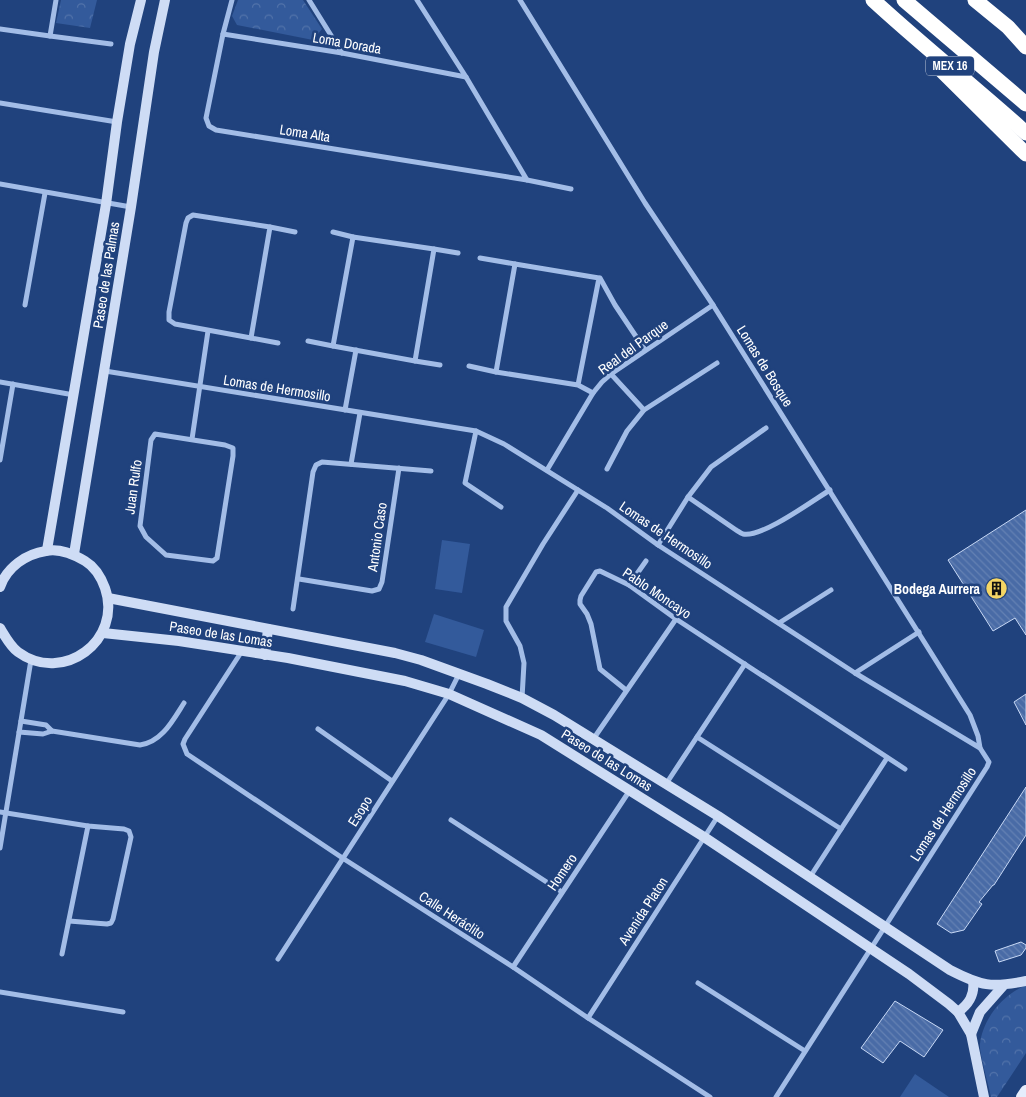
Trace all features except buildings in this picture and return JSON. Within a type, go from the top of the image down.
[{"type":"highway","name":"MEX 16","points":[[873,0],[1026,133]]},
{"type":"highway","points":[[904,0],[1026,104]]},
{"type":"highway","points":[[975,0],[1026,39]]},
{"type":"highway","points":[[1008,27],[1026,48]]},
{"type":"highway","points":[[918,41],[934,64],[1026,154]]},
{"type":"main road","points":[[1022,1097],[1026,1091]]},
{"type":"street","points":[[50,36],[56,0]]},
{"type":"street","name":"Paseo de las Palmas","points":[[47,550],[106,204],[130,44],[141,0]]},
{"type":"street","name":"Paseo de las Palmas","points":[[74,554],[88,461],[105,371],[154,52],[165,0]]},
{"type":"street","name":"Loma Alta","points":[[232,0],[206,118],[209,126],[216,130],[527,180],[571,189]]},
{"type":"street","points":[[309,0],[342,53]]},
{"type":"street","points":[[417,0],[466,77],[527,180]]},
{"type":"street","name":"Lomas de Bosque","points":[[520,0],[645,203],[713,305],[919,632],[970,716],[978,736],[980,748]]},
{"type":"street","points":[[0,29],[111,44]]},
{"type":"street","name":"Loma Dorada","points":[[223,34],[342,53],[466,77]]},
{"type":"street","points":[[0,103],[117,122]]},
{"type":"street","points":[[0,184],[131,207]]},
{"type":"street","points":[[25,305],[44,193]]},
{"type":"street","points":[[278,343],[174,324],[169,320],[169,312],[188,218],[193,215],[295,232]]},
{"type":"street","points":[[251,338],[270,227]]},
{"type":"street","points":[[332,232],[458,253]]},
{"type":"street","points":[[333,346],[354,237]]},
{"type":"street","points":[[415,361],[434,249]]},
{"type":"street","points":[[480,258],[599,278],[645,350]]},
{"type":"street","points":[[496,372],[515,264]]},
{"type":"street","points":[[578,385],[599,278]]},
{"type":"street","name":"Real del Parque","points":[[547,470],[593,393],[602,382],[645,350],[713,305]]},
{"type":"street","points":[[192,439],[208,331]]},
{"type":"street","points":[[308,341],[440,365]]},
{"type":"street","points":[[345,410],[356,350]]},
{"type":"street","points":[[606,469],[627,431],[644,410],[717,363]]},
{"type":"street","points":[[469,366],[578,385],[593,393]]},
{"type":"street","name":"Lomas de Hermosillo","points":[[105,371],[476,431],[504,444],[547,470],[607,508],[658,545],[855,673],[980,748],[989,762],[987,767],[884,928]]},
{"type":"street","points":[[611,374],[644,410]]},
{"type":"street","points":[[0,382],[74,395]]},
{"type":"street","points":[[0,460],[13,384]]},
{"type":"street","points":[[351,464],[360,413]]},
{"type":"street","points":[[658,545],[688,497],[711,467],[766,428]]},
{"type":"street","points":[[476,431],[465,483],[501,507]]},
{"type":"street","name":"Juan Rulfo","points":[[155,434],[192,439],[233,448],[217,558],[213,561],[166,555],[146,536],[140,526],[151,440],[155,434]]},
{"type":"street","points":[[294,609],[313,472],[316,465],[322,462],[431,471]]},
{"type":"street","name":"Antonio Caso","points":[[299,579],[372,590],[379,589],[382,582],[399,468]]},
{"type":"street","points":[[522,698],[524,663],[520,646],[506,621],[506,607],[578,490]]},
{"type":"street","points":[[688,497],[736,530],[743,534],[750,534],[773,526],[830,490]]},
{"type":"street","points":[[0,628],[6,640],[17,651],[31,660],[52,663],[72,660],[90,649],[103,632],[109,610],[108,598],[102,580],[90,564],[74,554],[61,550],[47,550],[28,555],[13,566],[1,583]]},
{"type":"street","points":[[629,585],[646,560]]},
{"type":"street","name":"Pablo Moncayo","points":[[626,690],[605,675],[600,669],[591,624],[580,604],[581,596],[596,572],[600,571],[629,585],[676,619],[905,769]]},
{"type":"street","points":[[779,623],[831,590]]},
{"type":"street","name":"Paseo de las Lomas","points":[[108,598],[395,653],[421,660],[522,698],[594,738],[718,816],[884,928],[950,970],[973,981],[990,986],[1026,982]]},
{"type":"street","points":[[594,738],[676,619]]},
{"type":"street","points":[[265,655],[268,629]]},
{"type":"street","name":"Paseo de las Lomas","points":[[103,632],[242,651],[405,681],[449,694],[541,735],[704,837],[870,950],[909,974],[958,1012],[971,1034],[984,1097]]},
{"type":"street","points":[[855,673],[919,632]]},
{"type":"street","name":"Calle Heráclito","points":[[242,651],[185,739],[183,744],[186,754],[710,1097]]},
{"type":"street","points":[[0,848],[3,813],[31,660]]},
{"type":"street","points":[[666,785],[745,664]]},
{"type":"street","name":"Esopo","points":[[278,959],[344,859],[460,674]]},
{"type":"street","points":[[19,732],[42,734],[52,731],[140,745],[149,744],[157,739],[170,724],[184,703]]},
{"type":"street","points":[[21,721],[46,725],[52,731]]},
{"type":"street","points":[[318,729],[392,781]]},
{"type":"street","points":[[697,737],[841,830]]},
{"type":"street","points":[[809,877],[887,758]]},
{"type":"street","name":"Homero","points":[[513,967],[630,790]]},
{"type":"street","points":[[3,813],[129,831],[131,836],[111,923],[69,921]]},
{"type":"street","name":"Avenida Platon","points":[[588,1018],[718,816]]},
{"type":"street","points":[[451,820],[562,892]]},
{"type":"street","points":[[62,954],[88,826]]},
{"type":"street","points":[[776,1097],[884,928]]},
{"type":"street","points":[[958,1012],[971,1000],[974,987],[973,981]]},
{"type":"street","points":[[698,982],[805,1051]]},
{"type":"street","points":[[971,1034],[980,1012],[1003,986]]},
{"type":"street","points":[[0,992],[123,1012]]},
{"type":"green space","points":[[61,0],[97,0],[90,28],[56,23]]},
{"type":"green space","points":[[238,0],[303,0],[322,29],[313,40],[237,25],[232,16]]},
{"type":"green space","points":[[442,540],[470,544],[462,593],[435,589]]},
{"type":"green space","points":[[434,614],[484,630],[476,657],[425,642]]},
{"type":"green space","points":[[1026,985],[1026,1053],[997,1097],[991,1097],[980,1048],[982,1034],[985,1025],[1002,1001]]},
{"type":"green space","points":[[915,1074],[949,1097],[900,1097]]},
{"type":"place","name":"Bodega Aurrera","points":[[996,589]]}]
